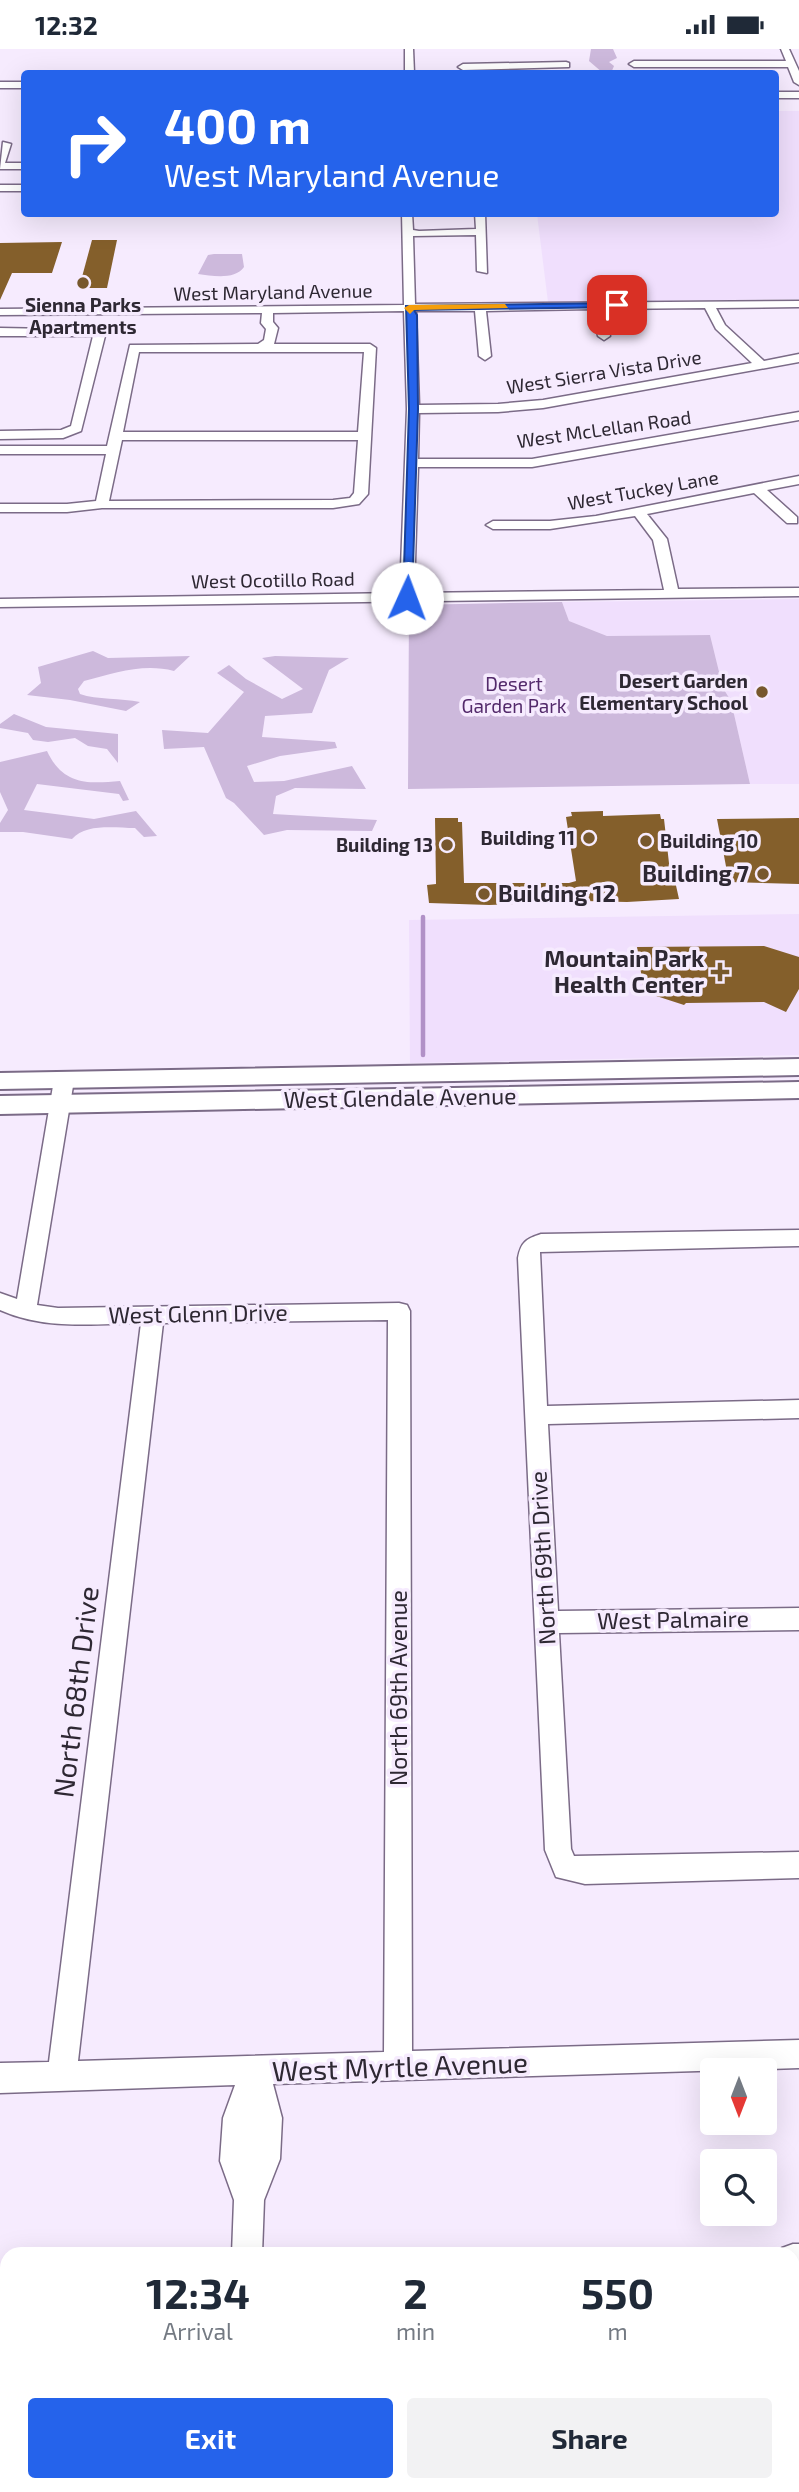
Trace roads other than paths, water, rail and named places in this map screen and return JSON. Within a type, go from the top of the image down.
[{"type":"main road","name":"West Glendale Avenue","points":[[0,1105],[620,1082],[799,1067]]},
{"type":"main road","name":"West Glendale Avenue","points":[[0,1081],[620,1082],[799,1090]]},
{"type":"street","points":[[410,49],[410,70]]},
{"type":"street","points":[[799,50],[785,50],[799,82]]},
{"type":"street","points":[[634,64],[791,64]]},
{"type":"street","points":[[463,66],[566,65]]},
{"type":"street","points":[[0,85],[21,85]]},
{"type":"street","points":[[779,95],[799,95]]},
{"type":"street","points":[[6,144],[0,165],[21,166]]},
{"type":"street","points":[[0,188],[21,188]]},
{"type":"street","points":[[407,217],[414,409],[407,598]]},
{"type":"street","points":[[480,217],[483,271]]},
{"type":"street","points":[[407,232],[419,235],[481,232]]},
{"type":"street","name":"West Maryland Avenue","points":[[0,312],[39,323],[268,309],[799,304]]},
{"type":"street","points":[[709,305],[720,327],[762,365]]},
{"type":"street","points":[[597,306],[604,336]]},
{"type":"street","points":[[480,307],[485,356]]},
{"type":"street","points":[[258,344],[270,342],[272,328],[262,325],[268,309]]},
{"type":"street","points":[[0,332],[39,323],[100,332],[72,420],[77,428],[63,435],[0,435]]},
{"type":"street","points":[[0,508],[66,508],[102,504],[333,504],[354,501],[364,487],[369,348],[258,344],[134,348],[102,504]]},
{"type":"street","name":"West Sierra Vista Drive","points":[[414,409],[532,405],[799,358]]},
{"type":"street","name":"West McLellan Road","points":[[413,463],[532,463],[799,417]]},
{"type":"street","points":[[116,436],[366,436]]},
{"type":"street","points":[[0,450],[113,450]]},
{"type":"street","name":"West Tuckey Lane","points":[[492,525],[573,523],[799,480]]},
{"type":"street","points":[[757,488],[792,520]]},
{"type":"street","points":[[638,512],[660,539],[672,594]]},
{"type":"street","name":"West Ocotillo Road","points":[[0,603],[799,592]]},
{"type":"street","points":[[24,1312],[64,1080]]},
{"type":"street","name":"North 69th Drive","points":[[799,1238],[541,1242],[530,1247],[528,1258],[558,1850],[566,1868],[585,1871],[799,1865]]},
{"type":"street","name":"West Glenn Drive","points":[[0,1301],[24,1312],[58,1317],[400,1311]]},
{"type":"street","name":"North 69th Avenue","points":[[398,2066],[400,1311]]},
{"type":"street","name":"North 68th Drive","points":[[62,2077],[153,1314]]},
{"type":"street","points":[[535,1415],[799,1409]]},
{"type":"street","name":"West Palmaire","points":[[546,1622],[799,1619]]},
{"type":"street","name":"West Myrtle Avenue","points":[[0,2078],[799,2053]]},
{"type":"street","points":[[247,2247],[249,2200],[265,2159],[267,2118],[255,2072]]},
{"type":"waterway","points":[[423,917],[423,1055]]},
{"type":"place","name":"Sienna Parks Apartments","points":[[83,283]]},
{"type":"place","name":"Desert Garden Elementary School","points":[[762,692]]},
{"type":"place","name":"Building 11","points":[[589,838]]},
{"type":"place","name":"Building 10","points":[[646,841]]},
{"type":"place","name":"Building 13","points":[[447,845]]},
{"type":"place","name":"Building 7","points":[[763,874]]},
{"type":"place","name":"Building 12","points":[[484,894]]},
{"type":"place","name":"Mountain Park Health Center","points":[[720,972]]},
{"type":"park label","name":"Desert Garden Park","points":[[514,695]]}]
